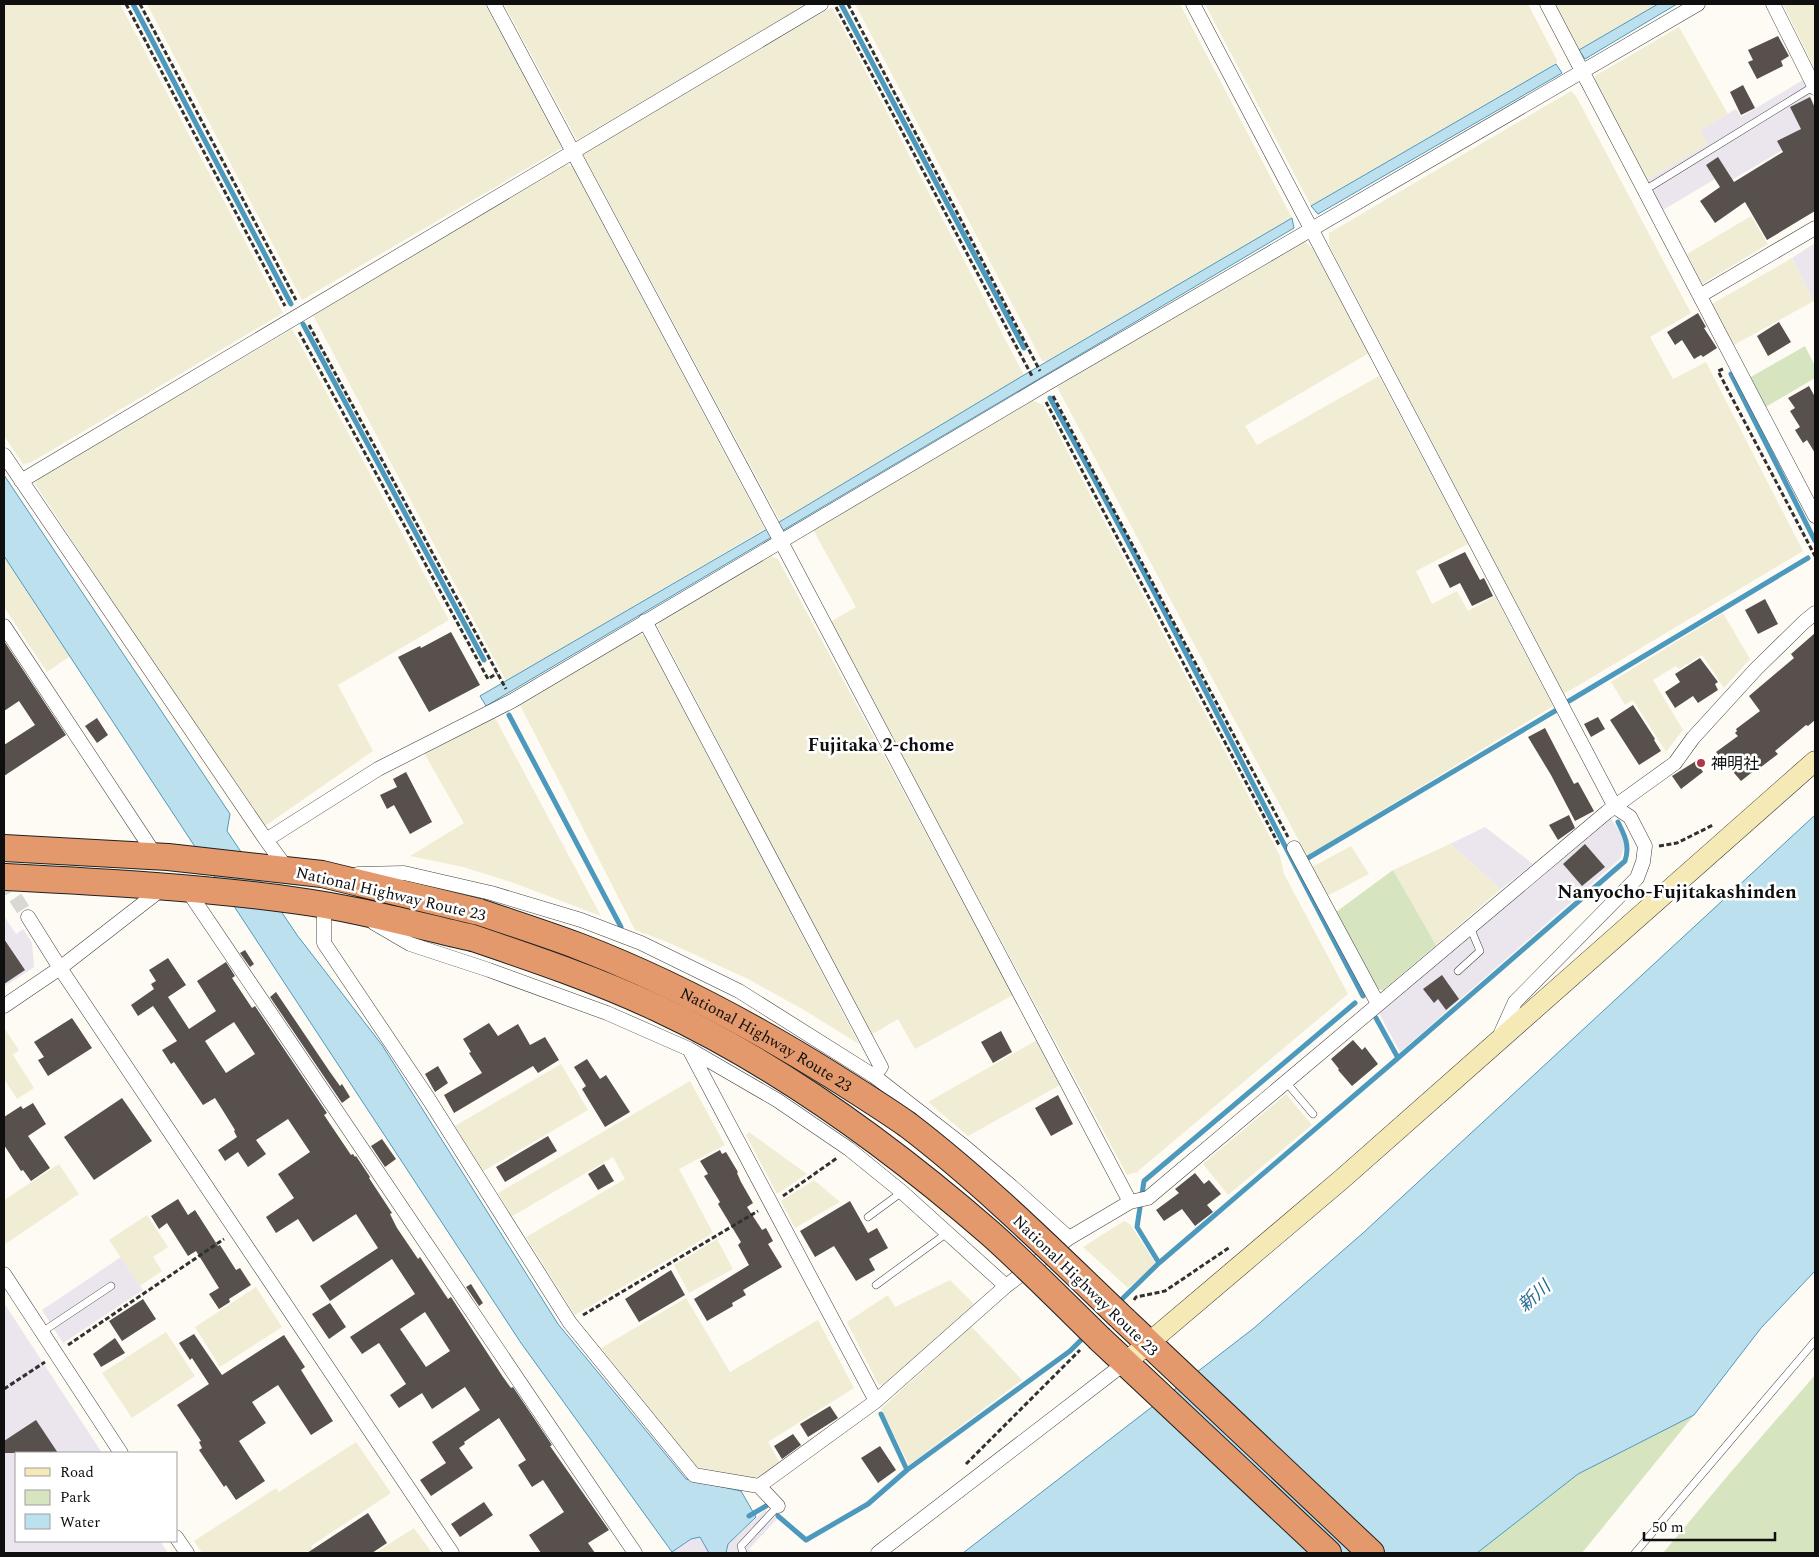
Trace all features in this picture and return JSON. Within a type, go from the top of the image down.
[{"type":"highway","points":[[4,835],[24,837],[111,855]]},
{"type":"highway","name":"National Highway Route 23","points":[[4,848],[162,857],[322,874],[479,912],[579,946],[666,984],[740,1021],[802,1056],[907,1124],[967,1173],[1021,1221],[1152,1348],[1371,1553]]},
{"type":"highway","name":"National Highway Route 23","points":[[4,877],[176,887],[299,901],[353,910],[473,938],[571,971],[657,1008],[730,1046],[788,1080],[886,1148],[991,1235],[1328,1553]]},
{"type":"street","points":[[494,4],[779,538],[1138,1200]]},
{"type":"street","points":[[21,481],[821,4]]},
{"type":"street","points":[[1193,4],[1615,807],[1630,817],[1646,846],[1643,862],[1636,878],[1515,1002],[1497,1044]]},
{"type":"street","points":[[1548,4],[1815,516]]},
{"type":"street","points":[[266,840],[378,769],[512,701],[779,538],[1698,4]]},
{"type":"street","points":[[1773,4],[1815,87]]},
{"type":"street","points":[[1701,296],[1815,228]]},
{"type":"street","points":[[4,454],[288,870]]},
{"type":"street","points":[[759,1486],[876,1401],[1006,1286],[1069,1238],[1138,1200],[1286,1082],[1607,812],[1674,762],[1693,738],[1756,669],[1815,613]]},
{"type":"street","points":[[645,621],[881,1067],[874,1076]]},
{"type":"street","points":[[4,626],[162,857]]},
{"type":"street","points":[[878,1553],[1130,1367],[1815,761]]},
{"type":"street","points":[[1294,848],[1378,1004]]},
{"type":"street","points":[[322,874],[404,874],[491,893],[581,920],[642,943],[739,991],[874,1076],[965,1147],[1069,1238]]},
{"type":"street","points":[[4,1006],[176,887],[634,1553]]},
{"type":"street","points":[[324,905],[324,943],[428,1098],[570,1323],[694,1475],[759,1486],[778,1506]]},
{"type":"street","points":[[353,910],[410,944],[489,970],[607,1013],[690,1049],[777,1100],[849,1149],[902,1192],[1006,1286]]},
{"type":"street","points":[[28,917],[60,968],[452,1553]]},
{"type":"street","points":[[690,1049],[876,1401]]},
{"type":"street","points":[[4,1274],[120,1452]]},
{"type":"street","points":[[178,1540],[187,1553]]},
{"type":"lane","points":[[1645,190],[1815,87]]},
{"type":"lane","points":[[1458,971],[1480,951],[1470,927]]},
{"type":"lane","points":[[1286,1082],[1313,1114]]},
{"type":"lane","points":[[868,1217],[902,1192]]},
{"type":"lane","points":[[876,1285],[947,1233]]},
{"type":"lane","points":[[42,1332],[111,1286]]},
{"type":"lane","points":[[1635,1553],[1815,1341]]},
{"type":"lane","points":[[744,1553],[742,1546],[778,1506]]},
{"type":"path","points":[[126,4],[297,316],[500,679]]},
{"type":"path","points":[[140,4],[297,316],[488,679],[497,674]]},
{"type":"path","points":[[834,4],[1028,368]]},
{"type":"path","points":[[848,4],[1036,364]]},
{"type":"path","points":[[1735,362],[1718,371],[1815,556]]},
{"type":"path","points":[[1043,386],[1280,846]]},
{"type":"path","points":[[1043,386],[1294,848]]},
{"type":"path","points":[[1646,846],[1659,846],[1677,842],[1720,821]]},
{"type":"path","points":[[570,1323],[771,1204],[849,1149]]},
{"type":"path","points":[[4,1389],[236,1231]]},
{"type":"shaded area","points":[[4,4],[120,4],[283,313],[30,463],[23,464],[4,436]]},
{"type":"shaded area","points":[[147,4],[485,4],[562,148],[302,300]]},
{"type":"shaded area","points":[[504,4],[807,4],[577,140]]},
{"type":"shaded area","points":[[855,4],[1180,4],[1292,218],[1048,362],[1042,361]]},
{"type":"shaded area","points":[[1205,4],[1528,4],[1557,60],[1556,64],[1311,206]]},
{"type":"shaded area","points":[[1554,4],[1658,4],[1579,50]]},
{"type":"shaded area","points":[[1783,4],[1815,4],[1815,70],[1812,63]]},
{"type":"shaded area","points":[[832,7],[1024,375],[780,521],[583,154]]},
{"type":"shaded area","points":[[1679,27],[1728,114],[1700,130],[1708,144],[1647,180],[1594,84],[1595,76]]},
{"type":"shaded area","points":[[1803,80],[1815,105],[1815,131],[1730,181],[1725,173],[1663,210],[1647,180],[1707,144],[1700,130],[1736,109],[1741,117]]},
{"type":"shaded area","points":[[1571,91],[1576,96],[1691,313],[1650,337],[1673,379],[1706,362],[1803,551],[1564,694],[1329,245],[1329,233]]},
{"type":"shaded area","points":[[566,165],[572,166],[765,529],[506,681],[313,315]]},
{"type":"shaded area","points":[[1751,216],[1768,244],[1702,284],[1687,254]]},
{"type":"shaded area","points":[[1302,239],[1313,249],[1369,353],[1245,426],[1257,445],[1379,376],[1468,544],[1416,571],[1432,604],[1457,591],[1468,611],[1495,596],[1553,706],[1307,856],[1057,387]]},
{"type":"shaded area","points":[[1815,243],[1815,304],[1792,258]]},
{"type":"shaded area","points":[[1792,258],[1814,301],[1732,346],[1710,305]]},
{"type":"shaded area","points":[[292,329],[449,620],[338,685],[373,751],[262,828],[35,484],[39,478]]},
{"type":"shaded area","points":[[1032,400],[1043,405],[1280,856],[1284,874],[1348,994],[1137,1172],[1127,1175],[830,622],[856,607],[812,528]]},
{"type":"shaded area","points":[[4,556],[70,656],[47,672],[4,607]]},
{"type":"shaded area","points":[[771,556],[778,559],[1013,995],[915,1049],[898,1019],[871,1035],[658,627],[660,621]]},
{"type":"shaded area","points":[[1723,613],[1750,659],[1724,688],[1702,655],[1679,669],[1676,666],[1653,680],[1683,730],[1666,752],[1633,700],[1625,705],[1611,682]]},
{"type":"shaded area","points":[[637,634],[645,635],[859,1044],[804,1010],[748,979],[667,942],[635,930],[519,703]]},
{"type":"shaded area","points":[[494,716],[601,916],[514,883],[463,867],[410,856],[464,823],[424,753]]},
{"type":"shaded area","points":[[1611,819],[1620,831],[1625,844],[1621,858],[1400,1052],[1379,1013]]},
{"type":"shaded area","points":[[1485,827],[1533,864],[1501,889],[1450,844]]},
{"type":"shaded area","points":[[1450,844],[1501,889],[1436,945],[1393,870]]},
{"type":"shaded area","points":[[1351,846],[1369,874],[1327,896],[1312,867]]},
{"type":"shaded area","points":[[4,916],[16,934],[23,929],[32,943],[34,967],[4,987]]},
{"type":"shaded area","points":[[4,1028],[19,1050],[13,1055],[34,1088],[17,1099],[4,1079]]},
{"type":"shaded area","points":[[1037,1040],[1060,1085],[968,1136],[928,1102]]},
{"type":"shaded area","points":[[561,1064],[588,1110],[482,1172],[455,1126]]},
{"type":"shaded area","points":[[690,1081],[725,1145],[679,1169],[713,1233],[575,1315],[526,1237],[625,1179],[613,1157],[511,1217],[498,1193]]},
{"type":"shaded area","points":[[1286,1094],[1312,1125],[1228,1195],[1203,1164]]},
{"type":"shaded area","points":[[749,1132],[807,1174],[777,1194],[746,1135]]},
{"type":"shaded area","points":[[59,1164],[79,1194],[4,1245],[4,1200]]},
{"type":"shaded area","points":[[814,1180],[840,1202],[795,1228],[781,1201]]},
{"type":"shaded area","points":[[147,1215],[168,1247],[153,1257],[162,1271],[140,1286],[109,1240]]},
{"type":"shaded area","points":[[1124,1221],[1130,1224],[1156,1264],[1128,1288],[1083,1247]]},
{"type":"shaded area","points":[[717,1239],[733,1269],[689,1293],[674,1265]]},
{"type":"shaded area","points":[[121,1257],[143,1290],[63,1343],[42,1310]]},
{"type":"shaded area","points":[[950,1280],[978,1308],[885,1386],[878,1384],[847,1322],[888,1295],[895,1307]]},
{"type":"shaded area","points":[[256,1287],[282,1327],[220,1367],[195,1327]]},
{"type":"shaded area","points":[[686,1298],[730,1372],[818,1320],[854,1388],[768,1442],[780,1463],[757,1479],[697,1467],[601,1348]]},
{"type":"shaded area","points":[[4,1303],[101,1452],[15,1452],[15,1542],[161,1542],[168,1553],[4,1553]]},
{"type":"shaded area","points":[[971,1326],[1022,1380],[909,1465],[881,1409]]},
{"type":"shaded area","points":[[166,1332],[195,1376],[132,1418],[102,1373]]},
{"type":"shaded area","points":[[356,1442],[391,1493],[311,1546],[315,1553],[202,1553],[194,1541],[276,1488],[279,1492]]},
{"type":"shaded area","points":[[765,1510],[777,1519],[749,1549],[752,1553],[726,1553],[728,1544]]},
{"type":"shaded area","points":[[414,1528],[432,1553],[375,1553]]},
{"type":"shaded area","points":[[700,1537],[709,1553],[670,1553],[691,1539]]},
{"type":"green space","points":[[1805,346],[1815,366],[1815,378],[1764,408],[1749,378]]},
{"type":"green space","points":[[1393,870],[1436,945],[1383,990],[1377,989],[1336,912]]},
{"type":"green space","points":[[1815,1375],[1815,1553],[1663,1553],[1730,1473]]},
{"type":"green space","points":[[1694,1415],[1582,1553],[1477,1553],[1578,1474]]},
{"type":"water","points":[[1658,4],[1677,4],[1585,59],[1579,50]]},
{"type":"water","points":[[1556,64],[1562,73],[1318,214],[1311,206]]},
{"type":"water","points":[[1292,218],[1294,228],[486,706],[480,696],[781,521],[1024,375]]},
{"type":"water","points":[[4,475],[230,814],[227,831],[297,935],[382,1045],[558,1324],[686,1479],[741,1491],[756,1517],[728,1544],[726,1553],[709,1553],[700,1537],[691,1539],[672,1552],[521,1343],[4,556]]},
{"type":"water","name":"新川","points":[[1815,815],[1815,1271],[1761,1328],[1694,1415],[1578,1474],[1477,1553],[963,1553],[1254,1328],[1363,1233]]},
{"type":"building","points":[[1778,36],[1789,56],[1781,61],[1783,66],[1757,79],[1748,62],[1753,60],[1748,50]]},
{"type":"building","points":[[1743,85],[1755,108],[1741,115],[1730,92]]},
{"type":"building","points":[[1810,97],[1815,108],[1815,211],[1767,240],[1745,202],[1715,223],[1700,201],[1720,187],[1706,165],[1718,157],[1734,182],[1783,152],[1777,141],[1801,129],[1790,107]]},
{"type":"building","points":[[1698,313],[1706,327],[1704,328],[1717,348],[1703,357],[1701,355],[1694,359],[1682,340],[1675,345],[1667,332]]},
{"type":"building","points":[[1779,322],[1791,342],[1768,356],[1757,336]]},
{"type":"building","points":[[1809,386],[1815,397],[1815,453],[1807,440],[1803,443],[1795,430],[1800,427],[1790,411],[1795,408],[1788,398]]},
{"type":"building","points":[[1465,552],[1480,580],[1484,578],[1493,596],[1472,606],[1460,583],[1450,588],[1438,565]]},
{"type":"building","points":[[1765,599],[1778,624],[1758,634],[1745,610]]},
{"type":"building","points":[[451,632],[480,685],[429,712],[398,657],[420,646],[421,648]]},
{"type":"building","points":[[1815,633],[1815,720],[1808,726],[1806,725],[1775,751],[1778,754],[1741,781],[1716,752],[1738,736],[1735,733],[1736,729],[1760,711],[1749,696],[1794,658],[1791,654]]},
{"type":"building","points":[[4,641],[66,735],[4,776],[4,745],[35,725],[19,701],[4,711]]},
{"type":"building","points":[[1700,658],[1718,682],[1715,684],[1718,690],[1698,703],[1693,696],[1675,708],[1665,692],[1680,682],[1675,674]]},
{"type":"building","points":[[1633,705],[1661,751],[1639,765],[1610,720]]},
{"type":"building","points":[[1598,717],[1605,729],[1591,737],[1584,724]]},
{"type":"building","points":[[97,718],[108,735],[97,743],[85,726]]},
{"type":"building","points":[[1545,728],[1574,784],[1578,782],[1594,811],[1575,821],[1551,775],[1528,737]]},
{"type":"building","points":[[1696,761],[1703,772],[1681,789],[1672,776]]},
{"type":"building","points":[[406,772],[432,822],[410,834],[394,805],[387,809],[380,795],[397,787],[393,779]]},
{"type":"building","points":[[1569,815],[1575,828],[1558,840],[1549,825]]},
{"type":"building","points":[[1585,844],[1605,867],[1582,886],[1563,864]]},
{"type":"building","points":[[4,939],[25,970],[4,984]]},
{"type":"building","points":[[245,950],[254,964],[250,967],[240,953]]},
{"type":"building","points":[[168,958],[186,985],[168,997],[189,1029],[216,1011],[197,981],[226,962],[235,976],[232,978],[252,1008],[255,1006],[327,1113],[324,1115],[351,1155],[356,1156],[370,1177],[392,1213],[390,1214],[397,1228],[418,1259],[420,1257],[448,1299],[451,1297],[503,1377],[511,1388],[513,1387],[552,1445],[550,1446],[609,1530],[588,1543],[595,1553],[541,1553],[529,1535],[564,1512],[543,1480],[532,1487],[518,1465],[526,1460],[499,1418],[464,1442],[465,1444],[459,1448],[473,1468],[431,1496],[420,1480],[446,1463],[432,1442],[480,1410],[465,1387],[432,1409],[422,1393],[399,1408],[390,1395],[406,1384],[379,1343],[362,1354],[350,1337],[415,1294],[392,1259],[330,1301],[320,1286],[378,1248],[356,1214],[313,1242],[298,1219],[276,1233],[266,1217],[294,1198],[278,1174],[310,1152],[288,1119],[256,1140],[266,1154],[248,1167],[238,1152],[225,1161],[218,1150],[237,1137],[235,1130],[215,1098],[203,1105],[174,1062],[171,1064],[162,1050],[177,1041],[153,1006],[138,1016],[131,1005],[154,989],[151,984],[156,981],[149,970]],"holes":[[[234,1022],[255,1054],[226,1073],[205,1041]],[[425,1312],[450,1351],[426,1367],[400,1329]]]},
{"type":"building","points":[[1442,975],[1459,999],[1446,1010],[1438,999],[1434,1003],[1423,989]]},
{"type":"building","points":[[276,992],[330,1072],[340,1086],[342,1084],[350,1097],[342,1103],[270,997]]},
{"type":"building","points":[[72,1018],[92,1048],[48,1076],[38,1060],[44,1057],[34,1042]]},
{"type":"building","points":[[489,1023],[498,1036],[518,1024],[530,1045],[545,1037],[559,1060],[538,1073],[533,1066],[454,1113],[444,1095],[482,1073],[469,1053],[471,1052],[463,1039]]},
{"type":"building","points":[[1001,1031],[1012,1052],[993,1063],[981,1042]]},
{"type":"building","points":[[1353,1040],[1362,1050],[1365,1047],[1378,1064],[1352,1086],[1331,1059]]},
{"type":"building","points":[[587,1059],[600,1079],[606,1075],[630,1112],[605,1127],[582,1089],[586,1086],[574,1067]]},
{"type":"building","points":[[438,1066],[448,1083],[435,1092],[425,1074]]},
{"type":"building","points":[[1058,1095],[1073,1124],[1051,1136],[1035,1108]]},
{"type":"building","points":[[122,1098],[152,1141],[94,1180],[64,1137]]},
{"type":"building","points":[[33,1103],[46,1124],[28,1136],[50,1168],[31,1181],[23,1170],[21,1171],[4,1145],[4,1117],[21,1106],[23,1109]]},
{"type":"building","points":[[548,1136],[557,1151],[505,1182],[496,1167]]},
{"type":"building","points":[[382,1139],[396,1159],[385,1167],[371,1146]]},
{"type":"building","points":[[720,1150],[722,1154],[726,1152],[738,1172],[741,1182],[753,1203],[747,1207],[762,1230],[766,1228],[773,1241],[768,1244],[782,1267],[743,1290],[746,1295],[732,1303],[733,1306],[707,1321],[694,1299],[749,1265],[738,1245],[741,1242],[704,1176],[708,1174],[700,1161]]},
{"type":"building","points":[[604,1164],[614,1181],[598,1190],[588,1174]]},
{"type":"building","points":[[1195,1173],[1204,1184],[1209,1180],[1221,1194],[1207,1205],[1213,1212],[1195,1226],[1182,1209],[1164,1221],[1156,1210],[1179,1193],[1175,1189]]},
{"type":"building","points":[[178,1199],[188,1215],[195,1210],[218,1246],[220,1245],[236,1270],[240,1268],[251,1285],[229,1299],[230,1302],[219,1309],[209,1294],[219,1288],[196,1251],[188,1256],[167,1223],[159,1229],[151,1216]]},
{"type":"building","points":[[850,1201],[868,1233],[877,1228],[888,1248],[869,1259],[875,1270],[856,1281],[834,1246],[815,1257],[800,1231]]},
{"type":"building","points":[[671,1270],[685,1295],[639,1322],[625,1299]]},
{"type":"building","points":[[471,1284],[483,1303],[479,1306],[466,1287]]},
{"type":"building","points":[[143,1299],[156,1319],[122,1341],[109,1321]]},
{"type":"building","points":[[330,1303],[346,1327],[329,1339],[312,1314]]},
{"type":"building","points":[[194,1334],[222,1375],[284,1335],[305,1367],[301,1370],[333,1421],[311,1435],[278,1385],[252,1402],[266,1423],[239,1441],[265,1481],[236,1500],[226,1485],[224,1487],[199,1450],[202,1448],[199,1442],[201,1441],[177,1405],[209,1384],[192,1358],[190,1360],[179,1343]]},
{"type":"building","points":[[115,1338],[125,1353],[101,1367],[93,1354]]},
{"type":"building","points":[[830,1406],[838,1418],[808,1437],[800,1424]]},
{"type":"building","points":[[36,1420],[57,1452],[4,1453],[4,1441]]},
{"type":"building","points":[[793,1434],[801,1445],[782,1459],[774,1446]]},
{"type":"building","points":[[880,1446],[896,1470],[878,1483],[861,1458]]},
{"type":"building","points":[[484,1502],[493,1515],[460,1537],[451,1524]]},
{"type":"building","points":[[368,1513],[387,1543],[372,1553],[307,1553]]},
{"type":"waterway","points":[[133,4],[291,304]]},
{"type":"waterway","points":[[841,4],[1024,348]]},
{"type":"waterway","points":[[303,324],[484,660]]},
{"type":"waterway","points":[[1731,374],[1815,541]]},
{"type":"waterway","points":[[1050,398],[1130,547],[1363,996]]},
{"type":"waterway","points":[[1569,701],[1808,558]]},
{"type":"waterway","points":[[1308,858],[1555,711]]},
{"type":"waterway","points":[[509,715],[621,927]]},
{"type":"waterway","points":[[1398,1058],[1625,861],[1626,841],[1618,822]]},
{"type":"waterway","points":[[1159,1263],[1137,1227],[1144,1181],[1355,1003]]},
{"type":"waterway","points":[[1117,1304],[1159,1263],[1398,1058],[1376,1018]]},
{"type":"waterway","points":[[778,1516],[806,1540],[868,1504],[907,1470],[1070,1351],[1086,1335]]},
{"type":"waterway","points":[[881,1414],[907,1470]]},
{"type":"waterway","points":[[749,1516],[766,1506]]},
{"type":"tunnel","points":[[4,880],[28,917]]},
{"type":"place","name":"神明社","points":[[1701,763]]},
{"type":"district","name":"Fujitaka 2-chome","points":[[881,745]]},
{"type":"district","name":"Nanyocho-Fujitakashinden","points":[[1677,891]]}]
